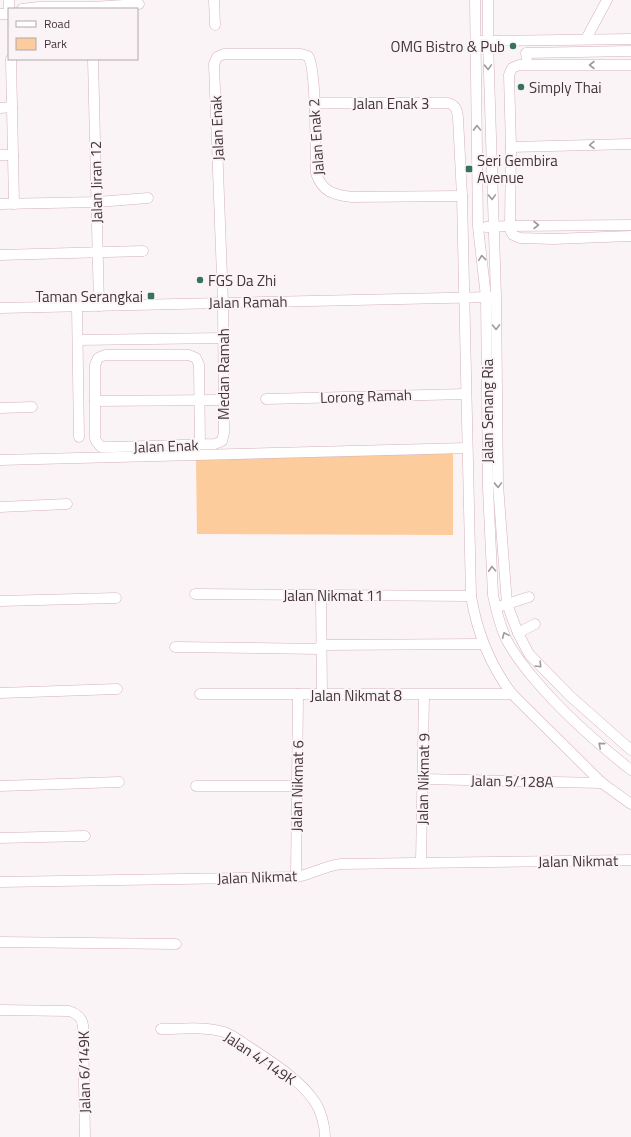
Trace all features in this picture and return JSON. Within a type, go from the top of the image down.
[{"type":"street","points":[[214,0],[215,25]]},
{"type":"street","name":"Jalan Senang Ria","points":[[475,0],[478,227],[491,297],[498,485],[507,604],[518,633],[529,654],[570,696],[630,748]]},
{"type":"street","name":"Jalan Senang Ria","points":[[488,0],[493,227],[488,488],[496,608],[507,639],[522,664],[564,712],[592,738],[631,770]]},
{"type":"street","points":[[586,39],[608,0]]},
{"type":"street","points":[[30,8],[92,8],[139,4]]},
{"type":"street","points":[[475,42],[631,39]]},
{"type":"street","points":[[527,61],[526,53],[631,51]]},
{"type":"street","name":"Jalan Enak","points":[[223,303],[215,60],[220,54],[301,54],[308,56],[311,65]]},
{"type":"street","points":[[11,60],[14,204]]},
{"type":"street","name":"Jalan Jiran 12","points":[[93,60],[99,306]]},
{"type":"street","name":"Jalan Enak 2","points":[[311,65],[314,103],[316,173],[319,182],[328,191],[335,194],[352,197],[462,196]]},
{"type":"street","points":[[631,65],[519,65],[512,68],[509,75],[511,147],[510,226],[513,235],[520,238],[553,239],[583,234],[631,236]]},
{"type":"street","name":"Jalan Enak 3","points":[[314,103],[451,104],[456,108],[458,118],[462,196]]},
{"type":"street","points":[[0,108],[12,107]]},
{"type":"street","points":[[511,147],[631,144]]},
{"type":"street","points":[[0,155],[13,155]]},
{"type":"street","points":[[462,196],[463,297],[471,596],[475,619],[483,644],[504,683],[512,694],[602,783],[631,804]]},
{"type":"street","points":[[0,204],[97,202],[148,198]]},
{"type":"street","points":[[478,227],[631,225]]},
{"type":"street","points":[[0,255],[143,251]]},
{"type":"street","name":"Jalan Ramah","points":[[0,308],[491,297]]},
{"type":"street","name":"Medan Ramah","points":[[219,443],[222,441],[224,433],[223,303]]},
{"type":"street","points":[[77,306],[79,437]]},
{"type":"street","points":[[78,340],[223,338]]},
{"type":"street","points":[[200,444],[199,400],[199,365],[198,361],[192,356],[105,355],[98,358],[95,365],[95,401],[199,400],[223,400]]},
{"type":"street","name":"Lorong Ramah","points":[[266,399],[466,394]]},
{"type":"street","name":"Jalan Enak","points":[[95,401],[96,441],[101,447],[114,448],[219,443]]},
{"type":"street","points":[[0,408],[32,407]]},
{"type":"street","points":[[0,460],[467,448]]},
{"type":"street","points":[[0,506],[67,504]]},
{"type":"street","name":"Jalan Nikmat 11","points":[[195,594],[471,596]]},
{"type":"street","points":[[321,595],[322,695]]},
{"type":"street","points":[[496,608],[529,597]]},
{"type":"street","points":[[0,601],[116,598]]},
{"type":"street","points":[[518,633],[535,624]]},
{"type":"street","points":[[175,647],[321,647],[483,644]]},
{"type":"street","points":[[0,694],[117,689]]},
{"type":"street","name":"Jalan Nikmat 8","points":[[200,694],[512,694]]},
{"type":"street","name":"Jalan Nikmat 6","points":[[296,877],[298,694]]},
{"type":"street","name":"Jalan Nikmat 9","points":[[421,862],[424,695]]},
{"type":"street","points":[[619,761],[630,748]]},
{"type":"street","name":"Jalan 5/128A","points":[[423,779],[602,783]]},
{"type":"street","points":[[0,786],[119,782]]},
{"type":"street","points":[[196,786],[298,786]]},
{"type":"street","points":[[0,838],[85,836]]},
{"type":"street","name":"Jalan Nikmat","points":[[0,882],[296,877],[341,864],[631,860]]},
{"type":"street","points":[[0,942],[176,944]]},
{"type":"street","name":"Jalan 6/149K","points":[[0,1010],[69,1012],[76,1014],[82,1020],[85,1137]]},
{"type":"street","name":"Jalan 4/149K","points":[[161,1029],[214,1029],[226,1032],[264,1056],[301,1085],[317,1104],[322,1118],[325,1137]]},
{"type":"green space","points":[[453,452],[453,535],[197,534],[196,460]]},
{"type":"place","name":"OMG Bistro & Pub","points":[[513,46]]},
{"type":"place","name":"Simply Thai","points":[[521,87]]},
{"type":"place","name":"Seri Gembira Avenue","points":[[469,169]]},
{"type":"place","name":"FGS Da Zhi","points":[[200,280]]},
{"type":"place","name":"Taman Serangkai","points":[[151,296]]}]
